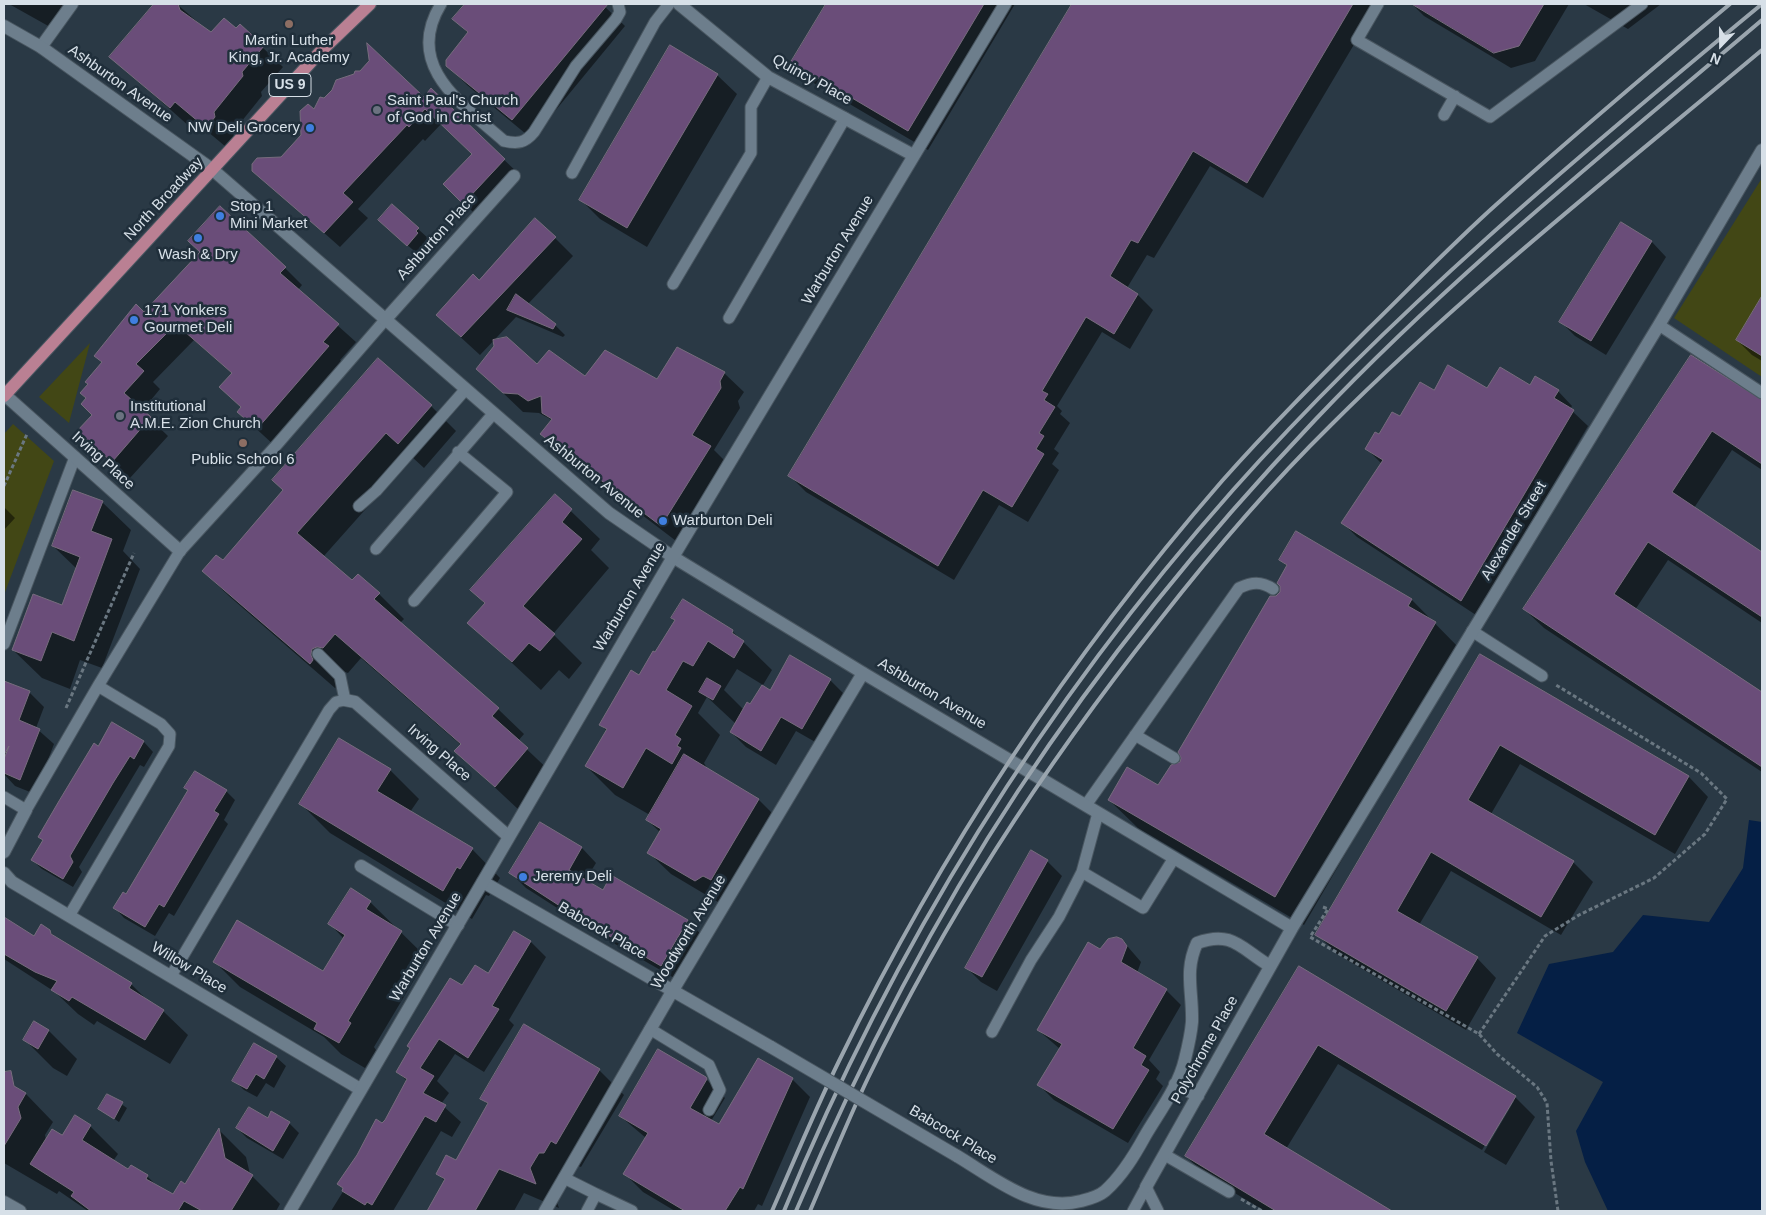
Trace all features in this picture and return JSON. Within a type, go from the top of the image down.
[{"type":"main road","name":"North Broadway","points":[[6,391],[213,170],[321,51],[370,4]]},
{"type":"street","points":[[41,47],[72,4]]},
{"type":"street","name":"Quincy Place","points":[[679,4],[768,77],[913,155]]},
{"type":"street","name":"Warburton Avenue","points":[[290,1211],[673,557],[1005,4]]},
{"type":"street","name":"Ashburton Avenue","points":[[4,26],[41,47],[213,170],[609,513],[673,557],[1292,928]]},
{"type":"street","name":"Alexander Street","points":[[1292,928],[1659,325],[1762,150]]},
{"type":"street","name":"Ashburton Place","points":[[385,320],[514,176]]},
{"type":"street","name":"Irving Place","points":[[6,391],[33,420],[180,551]]},
{"type":"street","name":"Woodworth Avenue","points":[[545,1211],[673,990],[863,672]]},
{"type":"street","name":"Irving Place","points":[[345,700],[355,702],[508,836]]},
{"type":"street","points":[[4,852],[26,810]]},
{"type":"street","points":[[361,866],[458,925]]},
{"type":"street","name":"Willow Place","points":[[4,872],[12,882],[360,1089]]},
{"type":"street","name":"Babcock Place","points":[[483,882],[673,990],[1022,1195],[1044,1203],[1069,1204],[1092,1199],[1104,1192],[1124,1170],[1175,1084],[1185,1060],[1192,1022],[1189,959],[1197,944],[1213,938],[1232,940],[1270,966]]},
{"type":"street","name":"Polychrome Place","points":[[1146,1187],[1292,928]]},
{"type":"street","points":[[1175,1084],[1198,1096]]},
{"type":"street","points":[[4,1202],[20,1211]]},
{"type":"lane","points":[[441,4],[434,16],[429,38],[429,52],[435,71],[448,92],[504,141],[516,144],[527,141],[534,132],[576,66],[616,19],[620,12],[618,4]]},
{"type":"lane","points":[[572,173],[655,22],[669,4]]},
{"type":"lane","points":[[1378,4],[1357,40],[1490,117],[1642,4]]},
{"type":"lane","points":[[673,284],[751,152],[751,107],[768,77]]},
{"type":"lane","points":[[1444,116],[1455,96]]},
{"type":"lane","points":[[729,318],[846,118]]},
{"type":"lane","points":[[4,797],[26,810],[180,551],[274,448],[385,320]]},
{"type":"lane","points":[[1659,325],[1762,393]]},
{"type":"lane","points":[[359,506],[376,490],[465,390]]},
{"type":"lane","points":[[376,549],[458,452],[493,414]]},
{"type":"lane","points":[[414,601],[507,492],[458,452]]},
{"type":"lane","points":[[4,644],[75,457]]},
{"type":"lane","points":[[1086,806],[1239,588],[1252,582],[1266,584],[1274,589]]},
{"type":"lane","points":[[1472,630],[1542,676]]},
{"type":"lane","points":[[170,976],[328,710],[336,702],[345,700],[340,676],[318,654]]},
{"type":"lane","points":[[69,916],[169,746],[170,734],[161,724],[98,686]]},
{"type":"lane","points":[[1135,735],[1174,758]]},
{"type":"lane","points":[[992,1032],[1031,960],[1059,917],[1082,872],[1098,813]]},
{"type":"lane","points":[[1082,872],[1143,908],[1174,858]]},
{"type":"lane","points":[[650,1029],[709,1065],[720,1090],[709,1110]]},
{"type":"lane","points":[[1165,1154],[1229,1192]]},
{"type":"lane","points":[[564,1178],[632,1211]]},
{"type":"lane","points":[[1133,1211],[1146,1187]]},
{"type":"lane","points":[[1146,1187],[1158,1211]]},
{"type":"lane","points":[[587,1211],[596,1194]]},
{"type":"path","points":[[4,486],[33,420]]},
{"type":"path","points":[[62,716],[134,553]]},
{"type":"path","points":[[1479,1034],[1545,936],[1579,915],[1654,878],[1705,834],[1727,799],[1701,773],[1556,685]]},
{"type":"path","points":[[1309,900],[1328,909],[1310,937],[1479,1034],[1498,1054],[1537,1087],[1547,1103],[1551,1161],[1558,1211]]},
{"type":"path","points":[[1229,1192],[1262,1211]]},
{"type":"green space","points":[[1762,178],[1762,377],[1674,318]]},
{"type":"green space","points":[[90,343],[69,423],[39,397]]},
{"type":"green space","points":[[13,424],[54,461],[4,595],[4,434]]},
{"type":"water","points":[[1749,820],[1762,822],[1762,1211],[1608,1211],[1585,1162],[1576,1131],[1603,1082],[1517,1033],[1549,964],[1613,952],[1643,915],[1709,922],[1743,868]]},
{"type":"building","points":[[154,4],[178,4],[180,10],[211,32],[224,18],[236,28],[240,24],[264,46],[242,72],[243,76],[214,112],[215,117],[206,128],[175,102],[170,108],[109,57]]},
{"type":"building","points":[[465,4],[608,4],[512,120],[446,66],[446,60],[468,32],[452,19]]},
{"type":"building","points":[[826,4],[984,4],[908,131],[791,62]]},
{"type":"building","points":[[1072,4],[1353,4],[1247,183],[1193,151],[1138,243],[1131,240],[1110,276],[1138,294],[1114,334],[1086,317],[1042,391],[1048,394],[1044,400],[1055,407],[1039,433],[1044,436],[1036,449],[1044,454],[1012,507],[983,490],[938,566],[788,476]]},
{"type":"building","points":[[1412,4],[1544,4],[1519,46],[1494,53]]},
{"type":"building","points":[[367,43],[424,97],[431,88],[505,159],[463,204],[443,184],[472,154],[425,109],[409,127],[407,125],[343,193],[353,202],[324,233],[252,171],[252,164],[257,158],[281,157],[301,135],[300,111],[308,104],[314,109],[320,97],[324,98],[332,90],[336,80],[354,74],[355,71],[360,71],[369,61]]},
{"type":"building","points":[[670,45],[718,74],[627,228],[579,200]]},
{"type":"building","points":[[392,204],[419,228],[416,231],[418,233],[407,246],[378,220]]},
{"type":"building","points":[[220,206],[286,267],[280,273],[339,324],[323,342],[329,346],[257,429],[237,412],[241,407],[219,387],[232,373],[176,324],[136,364],[144,371],[124,393],[151,417],[112,462],[77,431],[92,415],[81,404],[86,398],[80,393],[88,384],[85,382],[102,362],[94,356],[136,304],[144,312],[200,252],[188,241]]},
{"type":"building","points":[[535,218],[556,237],[461,337],[436,315],[473,274],[479,280]]},
{"type":"building","points":[[1621,222],[1652,241],[1591,341],[1559,322]]},
{"type":"building","points":[[516,294],[556,324],[553,329],[507,310]]},
{"type":"building","points":[[1762,296],[1762,356],[1736,340]]},
{"type":"building","points":[[507,337],[537,364],[549,350],[585,376],[605,350],[657,379],[677,347],[725,372],[720,381],[721,388],[692,435],[711,446],[661,526],[540,434],[552,419],[542,413],[541,396],[528,401],[518,394],[503,393],[476,369],[494,346],[493,340]]},
{"type":"building","points":[[1691,355],[1762,400],[1762,464],[1712,431],[1672,492],[1762,552],[1762,617],[1648,542],[1614,594],[1762,692],[1762,767],[1523,609]]},
{"type":"building","points":[[378,358],[432,405],[398,444],[386,433],[297,533],[352,580],[358,574],[380,593],[374,599],[499,708],[492,716],[528,748],[495,787],[454,751],[461,744],[335,634],[323,648],[317,647],[312,649],[311,655],[313,660],[310,664],[202,571],[216,555],[223,560],[283,490],[272,480]]},
{"type":"building","points":[[1448,365],[1487,388],[1500,367],[1530,385],[1535,376],[1559,390],[1554,398],[1574,410],[1461,601],[1341,523],[1383,460],[1365,449],[1375,432],[1379,434],[1392,412],[1400,416],[1420,382],[1434,390]]},
{"type":"building","points":[[73,490],[103,501],[91,531],[112,539],[74,641],[52,632],[41,661],[12,650],[33,594],[62,605],[80,557],[52,546]]},
{"type":"building","points":[[555,494],[572,509],[562,522],[582,539],[523,606],[555,634],[540,651],[529,643],[512,662],[467,623],[485,603],[470,590]]},
{"type":"building","points":[[1296,531],[1412,599],[1408,606],[1436,622],[1275,897],[1108,800],[1127,767],[1158,785],[1171,765],[1180,762],[1181,758],[1178,752],[1270,596],[1276,596],[1280,592],[1280,586],[1277,583],[1287,565],[1279,560]]},
{"type":"building","points":[[683,599],[733,630],[732,633],[744,641],[734,658],[708,641],[693,666],[683,661],[666,690],[692,706],[675,735],[681,739],[677,746],[681,748],[672,764],[646,748],[623,788],[585,766],[607,729],[599,725],[631,670],[639,675],[675,620],[671,618]]},
{"type":"building","points":[[1480,654],[1689,776],[1655,835],[1500,745],[1468,800],[1574,861],[1541,917],[1431,852],[1397,911],[1478,957],[1446,1011],[1315,935]]},
{"type":"building","points":[[790,655],[831,679],[802,729],[781,717],[761,751],[730,732],[747,702],[750,704],[762,685],[770,690]]},
{"type":"building","points":[[707,678],[721,686],[713,700],[699,692]]},
{"type":"building","points":[[4,681],[30,691],[19,720],[40,729],[20,780],[4,773],[4,759],[9,746],[4,755]]},
{"type":"building","points":[[112,722],[144,741],[134,759],[130,756],[70,856],[73,862],[63,879],[31,860],[43,840],[38,837],[94,743],[98,746]]},
{"type":"building","points":[[339,738],[391,769],[377,791],[473,848],[460,869],[457,867],[443,891],[299,804]]},
{"type":"building","points":[[684,754],[759,799],[711,880],[703,876],[695,881],[647,853],[661,829],[646,820]]},
{"type":"building","points":[[195,771],[227,790],[214,811],[219,814],[164,907],[159,904],[145,927],[113,908],[123,892],[126,894],[188,790],[184,788]]},
{"type":"building","points":[[540,822],[582,847],[569,870],[603,890],[611,875],[688,920],[661,966],[585,922],[586,917],[563,908],[509,873]]},
{"type":"building","points":[[1031,850],[1048,860],[982,977],[965,968]]},
{"type":"building","points":[[351,888],[371,901],[366,909],[402,931],[348,1021],[351,1023],[339,1043],[314,1029],[317,1023],[213,962],[237,920],[323,971],[345,935],[328,924]]},
{"type":"building","points":[[4,917],[34,936],[41,924],[50,930],[51,934],[132,983],[129,988],[164,1010],[145,1040],[72,997],[69,1001],[51,990],[57,981],[35,972],[4,954]]},
{"type":"building","points":[[514,931],[531,941],[492,1006],[499,1009],[468,1058],[439,1039],[420,1068],[434,1076],[423,1093],[446,1105],[436,1122],[425,1116],[372,1205],[367,1202],[365,1205],[342,1191],[343,1188],[337,1184],[357,1155],[376,1119],[382,1123],[385,1120],[407,1079],[396,1072],[410,1048],[407,1046],[450,978],[462,985],[475,965],[488,973]]},
{"type":"building","points":[[1117,937],[1122,939],[1127,946],[1121,962],[1167,989],[1133,1048],[1146,1056],[1141,1065],[1149,1070],[1113,1129],[1037,1085],[1062,1044],[1037,1030],[1088,942],[1100,949],[1108,939]]},
{"type":"building","points":[[1299,966],[1516,1096],[1486,1146],[1318,1045],[1264,1134],[1392,1211],[1276,1211],[1185,1156]]},
{"type":"building","points":[[34,1021],[49,1030],[38,1049],[23,1040]]},
{"type":"building","points":[[524,1024],[600,1069],[556,1144],[551,1141],[544,1153],[539,1153],[530,1168],[536,1184],[499,1169],[475,1211],[427,1211],[445,1179],[436,1174],[446,1155],[456,1160],[488,1103],[480,1099]]},
{"type":"building","points":[[254,1043],[277,1056],[264,1079],[256,1074],[247,1089],[232,1081]]},
{"type":"building","points":[[658,1049],[706,1077],[707,1079],[690,1108],[719,1124],[758,1058],[793,1078],[743,1189],[740,1187],[725,1211],[685,1211],[623,1174],[648,1133],[619,1116]]},
{"type":"building","points":[[11,1071],[14,1086],[26,1093],[18,1107],[21,1118],[4,1146],[4,1072]]},
{"type":"building","points":[[107,1094],[123,1102],[114,1119],[98,1109]]},
{"type":"building","points":[[249,1107],[268,1118],[271,1111],[290,1122],[273,1151],[236,1128]]},
{"type":"building","points":[[75,1115],[91,1125],[82,1140],[128,1169],[131,1165],[148,1175],[146,1179],[173,1194],[181,1181],[185,1184],[219,1128],[225,1158],[253,1175],[231,1211],[202,1211],[184,1201],[178,1211],[91,1211],[71,1196],[74,1192],[30,1164],[52,1129],[62,1135]]},
{"type":"railway","points":[[772,1211],[830,1079],[878,983],[920,907],[1011,758],[1060,686],[1112,616],[1222,481],[1276,422],[1350,347],[1481,218],[1555,152],[1730,4]]},
{"type":"railway","points":[[784,1211],[827,1113],[873,1017],[924,923],[978,832],[1036,742],[1098,656],[1164,571],[1233,490],[1294,424],[1422,298],[1556,177],[1762,4]]},
{"type":"railway","points":[[796,1211],[871,1049],[955,892],[1051,742],[1158,599],[1235,508],[1315,420],[1421,314],[1533,214],[1762,20]]},
{"type":"railway","points":[[810,1211],[868,1078],[898,1018],[965,899],[1038,785],[1077,729],[1199,570],[1241,521],[1330,426],[1434,327],[1542,233],[1762,50]]},
{"type":"place","name":"Martin Luther King, Jr. Academy","points":[[289,24]]},
{"type":"place","name":"Saint Paul's Church of God in Christ","points":[[377,110]]},
{"type":"place","name":"NW Deli Grocery","points":[[310,128]]},
{"type":"place","name":"Stop 1 Mini Market","points":[[220,216]]},
{"type":"place","name":"Wash & Dry","points":[[198,238]]},
{"type":"place","name":"171 Yonkers Gourmet Deli","points":[[134,320]]},
{"type":"place","name":"Institutional A.M.E. Zion Church","points":[[120,416]]},
{"type":"place","name":"Public School 6","points":[[243,443]]},
{"type":"place","name":"Warburton Deli","points":[[663,521]]},
{"type":"place","name":"Jeremy Deli","points":[[523,877]]}]
